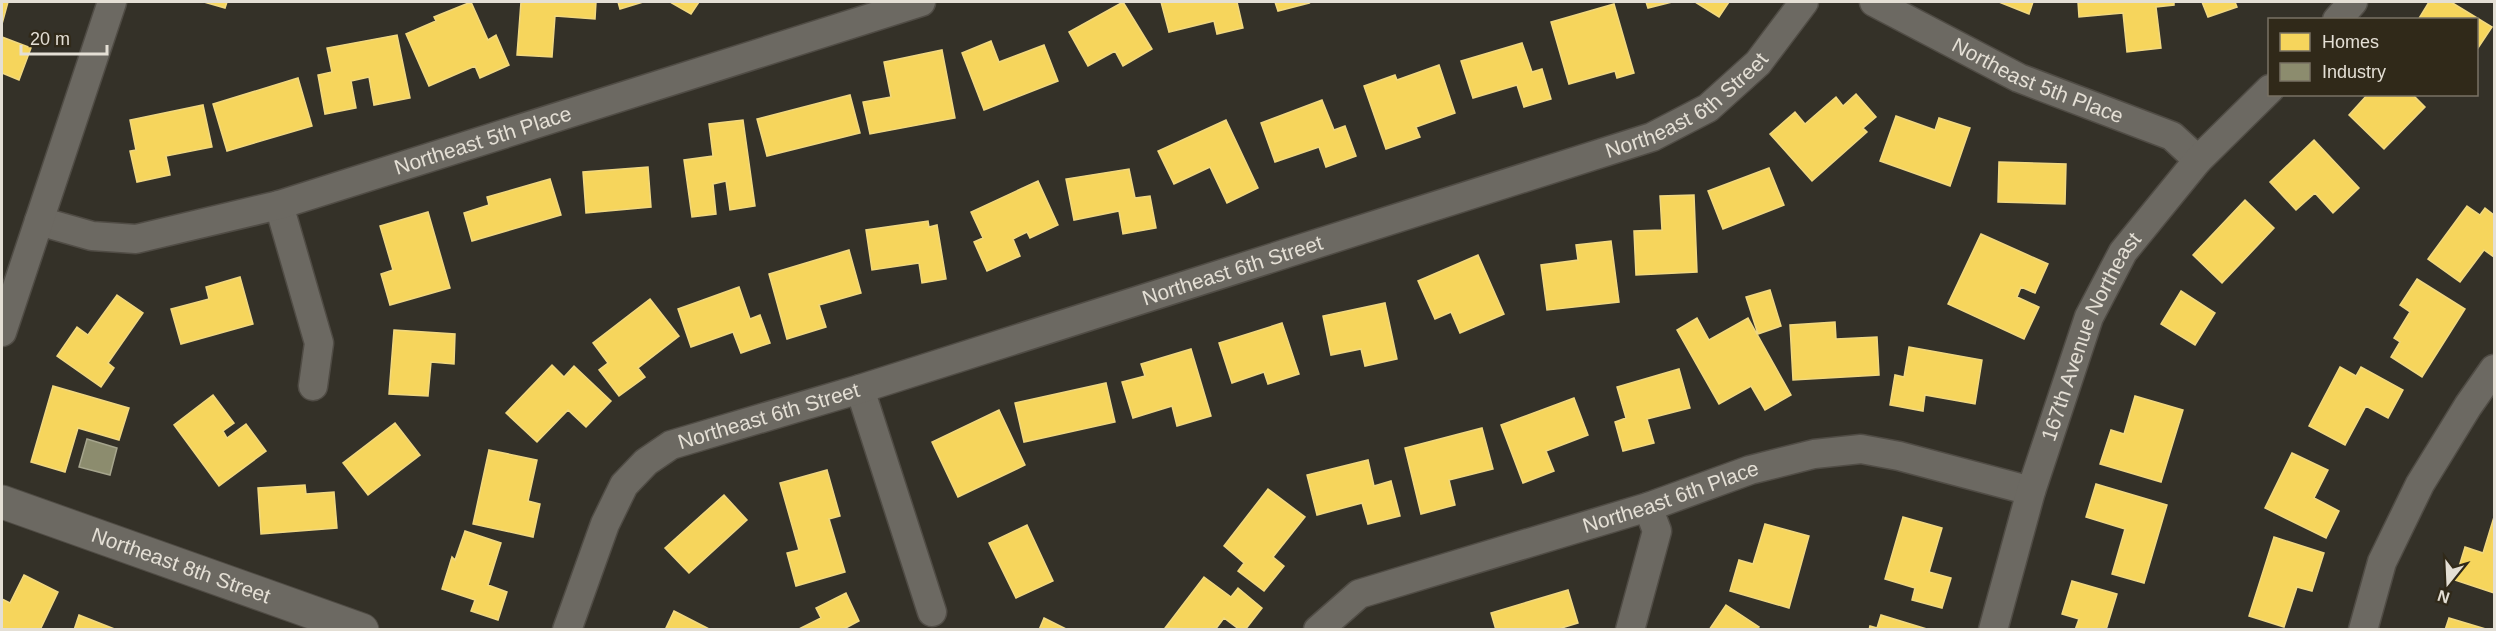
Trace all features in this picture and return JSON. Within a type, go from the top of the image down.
[{"type":"street","points":[[2,332],[112,2]]},
{"type":"street","name":"Northeast 5th Place","points":[[39,220],[92,236],[136,239],[279,205],[921,2]]},
{"type":"street","name":"Northeast 6th Street","points":[[567,630],[605,524],[624,485],[646,462],[671,445],[860,389],[1652,137],[1708,108],[1758,63],[1804,2]]},
{"type":"street","name":"Northeast 5th Place","points":[[1874,2],[2019,78],[2172,136],[2198,160]]},
{"type":"street","points":[[2339,18],[2353,2]]},
{"type":"street","name":"167th Avenue Northeast","points":[[1993,630],[2031,491],[2089,317],[2123,252],[2198,160],[2268,91]]},
{"type":"street","points":[[279,205],[319,343],[313,386]]},
{"type":"street","points":[[2363,630],[2382,562],[2420,484],[2468,406],[2494,369]]},
{"type":"street","points":[[860,389],[932,612]]},
{"type":"street","name":"Northeast 6th Place","points":[[1321,627],[1359,594],[1648,507],[1750,470],[1814,454],[1861,450],[1899,456],[2031,491]]},
{"type":"street","name":"Northeast 8th Street","points":[[2,501],[362,630]]},
{"type":"street","points":[[1630,630],[1657,531],[1648,507]]},
{"type":"building: Homes","points":[[2,2],[8,2],[2,24]]},
{"type":"building: Homes","points":[[204,2],[227,2],[225,8]]},
{"type":"building: Homes","points":[[471,2],[488,40],[496,35],[509,65],[480,78],[475,66],[429,86],[406,34],[436,21],[434,17]]},
{"type":"building: Homes","points":[[521,2],[596,2],[595,19],[555,16],[552,57],[517,55]]},
{"type":"building: Homes","points":[[618,2],[643,2],[620,9]]},
{"type":"building: Homes","points":[[670,2],[699,2],[691,14]]},
{"type":"building: Homes","points":[[1123,2],[1152,49],[1123,66],[1115,51],[1088,66],[1069,32]]},
{"type":"building: Homes","points":[[1161,2],[1237,2],[1243,28],[1217,34],[1214,21],[1169,32]]},
{"type":"building: Homes","points":[[1275,2],[1308,2],[1309,3],[1278,11]]},
{"type":"building: Homes","points":[[1646,2],[1672,2],[1648,8]]},
{"type":"building: Homes","points":[[1695,2],[1729,2],[1719,17]]},
{"type":"building: Homes","points":[[1999,2],[2033,2],[2029,14]]},
{"type":"building: Homes","points":[[2078,2],[2174,2],[2174,5],[2156,7],[2161,48],[2127,52],[2123,13],[2079,17]]},
{"type":"building: Homes","points":[[2202,2],[2235,2],[2237,7],[2208,17]]},
{"type":"building: Homes","points":[[2429,2],[2451,2],[2477,18],[2419,18]]},
{"type":"building: Homes","points":[[1614,4],[1634,73],[1617,78],[1615,71],[1569,84],[1551,22]]},
{"type":"building: Homes","points":[[2478,18],[2492,27],[2478,48]]},
{"type":"building: Homes","points":[[397,35],[410,98],[374,105],[369,77],[351,81],[356,108],[325,114],[318,75],[332,72],[327,48]]},
{"type":"building: Homes","points":[[2,37],[31,48],[19,80],[2,73]]},
{"type":"building: Homes","points":[[991,41],[999,62],[1044,45],[1058,81],[984,110],[962,53]]},
{"type":"building: Homes","points":[[1522,43],[1532,72],[1542,69],[1551,99],[1524,107],[1517,85],[1473,98],[1461,61]]},
{"type":"building: Homes","points":[[942,50],[955,118],[870,134],[863,102],[891,97],[884,62]]},
{"type":"building: Homes","points":[[1439,65],[1455,113],[1416,127],[1420,137],[1386,149],[1364,86],[1395,75],[1397,80]]},
{"type":"building: Homes","points":[[298,78],[312,126],[227,151],[213,104]]},
{"type":"building: Homes","points":[[1856,94],[1876,117],[1863,128],[1867,132],[1812,181],[1770,134],[1795,112],[1805,124],[1836,97],[1843,106]]},
{"type":"building: Homes","points":[[850,95],[860,133],[767,156],[757,119]]},
{"type":"building: Homes","points":[[2366,96],[2414,96],[2425,107],[2384,149],[2349,115]]},
{"type":"building: Homes","points":[[1322,100],[1334,130],[1345,126],[1356,156],[1326,167],[1319,147],[1275,162],[1261,123]]},
{"type":"building: Homes","points":[[203,105],[212,147],[166,156],[170,175],[137,182],[130,151],[136,150],[130,120]]},
{"type":"building: Homes","points":[[1896,116],[1935,130],[1939,118],[1970,128],[1950,186],[1880,161]]},
{"type":"building: Homes","points":[[743,120],[755,206],[730,210],[726,181],[713,184],[716,214],[692,217],[684,160],[713,156],[709,124]]},
{"type":"building: Homes","points":[[1226,120],[1258,188],[1227,203],[1210,167],[1174,184],[1158,151]]},
{"type":"building: Homes","points":[[2314,140],[2359,188],[2333,213],[2315,193],[2296,210],[2270,182]]},
{"type":"building: Homes","points":[[1999,162],[2066,164],[2065,204],[1998,202]]},
{"type":"building: Homes","points":[[648,167],[651,207],[586,213],[583,172]]},
{"type":"building: Homes","points":[[1769,168],[1784,205],[1723,229],[1708,191]]},
{"type":"building: Homes","points":[[1129,169],[1135,198],[1150,196],[1156,228],[1123,234],[1119,211],[1074,220],[1066,179]]},
{"type":"building: Homes","points":[[550,179],[561,215],[472,241],[464,213],[489,205],[487,197]]},
{"type":"building: Homes","points":[[1038,181],[1058,225],[1030,238],[1027,232],[1013,239],[1020,256],[987,271],[974,242],[983,238],[971,212]]},
{"type":"building: Homes","points":[[1694,195],[1697,272],[1636,275],[1634,231],[1662,230],[1660,196]]},
{"type":"building: Homes","points":[[2245,200],[2274,228],[2222,283],[2193,255]]},
{"type":"building: Homes","points":[[2467,206],[2480,215],[2485,208],[2494,215],[2494,257],[2484,250],[2460,282],[2428,259]]},
{"type":"building: Homes","points":[[428,212],[450,288],[390,305],[381,274],[393,270],[380,226]]},
{"type":"building: Homes","points":[[928,221],[929,227],[937,225],[946,279],[922,283],[919,263],[872,270],[866,230]]},
{"type":"building: Homes","points":[[1981,234],[2048,264],[2035,293],[2021,287],[2017,297],[2039,307],[2024,339],[1948,304]]},
{"type":"building: Homes","points":[[1611,241],[1619,302],[1547,310],[1541,265],[1578,260],[1576,245]]},
{"type":"building: Homes","points":[[849,250],[861,293],[819,305],[826,327],[787,339],[769,274]]},
{"type":"building: Homes","points":[[1478,255],[1504,314],[1460,333],[1451,312],[1435,319],[1418,281]]},
{"type":"building: Homes","points":[[240,277],[253,324],[181,344],[171,309],[209,299],[206,287]]},
{"type":"building: Homes","points":[[2417,279],[2465,309],[2422,377],[2391,357],[2400,342],[2394,338],[2410,312],[2400,305]]},
{"type":"building: Homes","points":[[739,287],[750,319],[760,315],[770,343],[741,353],[733,332],[691,347],[678,309]]},
{"type":"building: Homes","points":[[1770,290],[1781,326],[1758,334],[1746,297]]},
{"type":"building: Homes","points":[[2181,291],[2215,313],[2195,345],[2161,324]]},
{"type":"building: Homes","points":[[117,295],[143,313],[108,363],[114,368],[101,387],[57,356],[77,327],[88,335]]},
{"type":"building: Homes","points":[[650,299],[679,336],[638,368],[645,377],[619,396],[599,370],[608,363],[593,343]]},
{"type":"building: Homes","points":[[1385,303],[1397,359],[1365,366],[1361,349],[1331,355],[1323,316]]},
{"type":"building: Homes","points":[[1697,318],[1709,340],[1748,318],[1791,395],[1765,410],[1751,386],[1719,404],[1677,330]]},
{"type":"building: Homes","points":[[1835,322],[1836,339],[1877,337],[1879,375],[1793,380],[1790,325]]},
{"type":"building: Homes","points":[[1282,323],[1299,374],[1268,384],[1264,372],[1232,383],[1219,343]]},
{"type":"building: Homes","points":[[394,330],[455,334],[454,364],[431,362],[428,396],[389,394]]},
{"type":"building: Homes","points":[[1909,347],[1982,360],[1975,404],[1925,395],[1923,411],[1890,405],[1895,375],[1904,377]]},
{"type":"building: Homes","points":[[1191,349],[1211,416],[1177,426],[1172,406],[1133,418],[1122,382],[1145,376],[1141,364]]},
{"type":"building: Homes","points":[[552,365],[564,377],[574,366],[611,401],[586,427],[568,410],[537,442],[506,413]]},
{"type":"building: Homes","points":[[2340,367],[2356,376],[2361,367],[2403,390],[2388,418],[2366,406],[2345,445],[2309,426]]},
{"type":"building: Homes","points":[[1679,369],[1690,408],[1647,419],[1654,443],[1623,451],[1615,422],[1626,418],[1617,387]]},
{"type":"building: Homes","points":[[1106,383],[1115,422],[1024,442],[1015,403]]},
{"type":"building: Homes","points":[[53,386],[129,408],[119,440],[78,428],[65,472],[31,462]]},
{"type":"building: Homes","points":[[213,395],[234,423],[223,431],[227,438],[246,424],[266,451],[219,486],[174,425]]},
{"type":"building: Homes","points":[[2135,396],[2183,410],[2161,482],[2100,464],[2111,430],[2124,434]]},
{"type":"building: Homes","points":[[1574,398],[1588,435],[1546,451],[1554,471],[1523,483],[1501,425]]},
{"type":"building: Homes","points":[[999,410],[1025,465],[958,497],[932,442]]},
{"type":"building: Homes","points":[[395,423],[420,455],[368,495],[343,463]]},
{"type":"building: Homes","points":[[1482,428],[1493,469],[1449,480],[1455,505],[1421,514],[1405,448]]},
{"type":"building: Homes","points":[[489,450],[537,460],[528,501],[540,504],[533,537],[473,524]]},
{"type":"building: Homes","points":[[2292,453],[2328,470],[2314,498],[2339,511],[2326,538],[2265,508]]},
{"type":"building: Homes","points":[[1368,460],[1374,486],[1391,481],[1400,516],[1368,524],[1362,503],[1317,515],[1307,475]]},
{"type":"building: Homes","points":[[827,470],[840,516],[829,519],[845,572],[796,586],[787,553],[799,550],[780,483]]},
{"type":"building: Homes","points":[[2096,484],[2167,505],[2144,583],[2112,574],[2125,529],[2086,517]]},
{"type":"building: Homes","points":[[305,485],[306,494],[334,492],[337,528],[261,534],[258,488]]},
{"type":"building: Homes","points":[[1268,489],[1305,517],[1273,557],[1284,566],[1264,591],[1238,571],[1244,563],[1224,546]]},
{"type":"building: Homes","points":[[724,495],[747,520],[689,573],[665,548]]},
{"type":"building: Homes","points":[[1903,517],[1942,528],[1929,572],[1951,578],[1942,608],[1912,600],[1915,588],[1885,579]]},
{"type":"building: Homes","points":[[2494,517],[2494,593],[2455,580],[2465,547],[2483,553]]},
{"type":"building: Homes","points":[[1765,524],[1809,536],[1789,608],[1730,591],[1739,560],[1753,564]]},
{"type":"building: Homes","points":[[1027,525],[1053,581],[1016,598],[989,543]]},
{"type":"building: Homes","points":[[465,531],[501,543],[488,585],[507,592],[498,620],[471,611],[475,600],[442,589],[452,557],[455,560]]},
{"type":"building: Homes","points":[[2274,537],[2324,553],[2312,591],[2297,587],[2284,627],[2249,616]]},
{"type":"building: Homes","points":[[24,575],[58,592],[40,630],[2,630],[2,599],[10,603]]},
{"type":"building: Homes","points":[[1204,577],[1231,597],[1238,588],[1262,608],[1245,630],[1240,630],[1224,618],[1215,630],[1165,628]]},
{"type":"building: Homes","points":[[2072,581],[2117,594],[2106,630],[2075,630],[2079,619],[2062,614]]},
{"type":"building: Homes","points":[[1568,590],[1578,623],[1555,630],[1496,630],[1491,613]]},
{"type":"building: Homes","points":[[846,593],[859,621],[842,630],[797,630],[821,618],[816,608]]},
{"type":"building: Homes","points":[[1726,605],[1759,627],[1757,630],[1709,630]]},
{"type":"building: Homes","points":[[674,611],[711,630],[665,630]]},
{"type":"building: Homes","points":[[79,615],[117,630],[74,630]]},
{"type":"building: Homes","points":[[1881,615],[1930,630],[1869,630],[1870,626],[1877,628]]},
{"type":"building: Homes","points":[[1044,618],[1068,630],[1039,630]]},
{"type":"building: Homes","points":[[2449,618],[2489,630],[2445,630]]},
{"type":"building: Industry","points":[[87,439],[117,448],[110,475],[79,467]]}]
